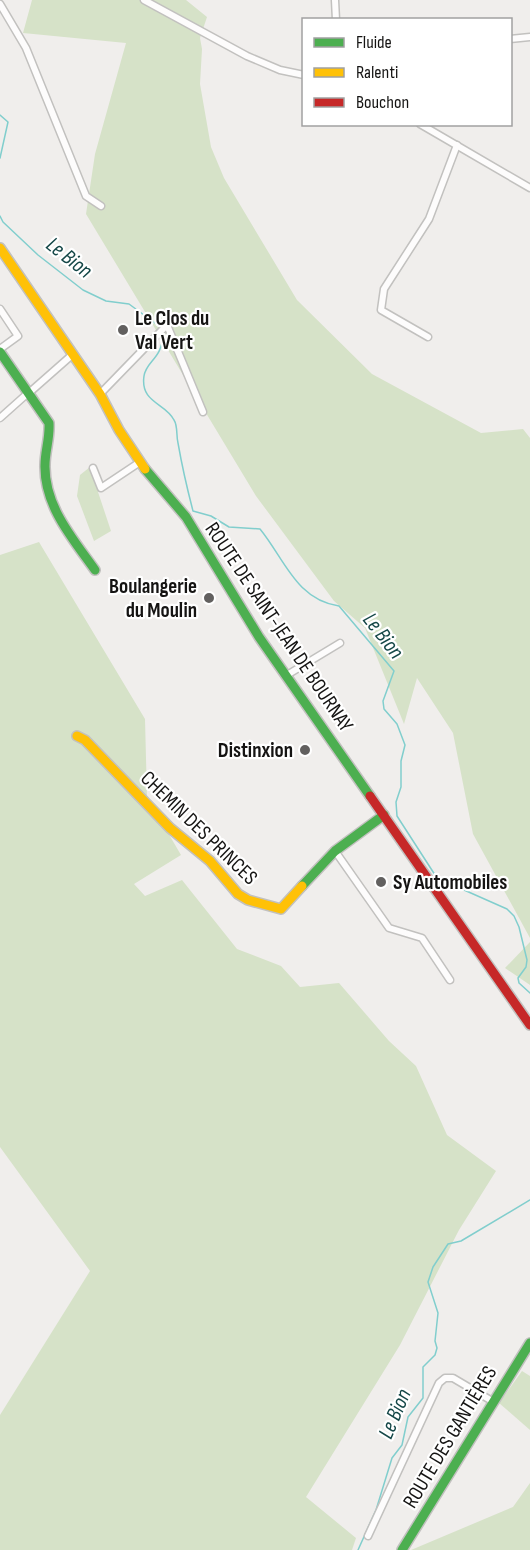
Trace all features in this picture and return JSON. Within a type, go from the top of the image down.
[{"type":"main road","name":"ROUTE DE SAINT-JEAN DE BOURNAY","points":[[0,248],[100,394],[105,408],[155,484],[180,509],[259,637],[530,1025]]},
{"type":"main road","points":[[0,350],[49,423],[51,436],[45,464],[46,488],[51,503],[95,570]]},
{"type":"main road","name":"CHEMIN DES PRINCES","points":[[77,736],[85,740],[170,828],[198,850],[238,894],[248,900],[281,909],[335,851],[384,814]]},
{"type":"main road","name":"ROUTE DES GANTIÈRES","points":[[402,1550],[492,1401],[530,1343]]},
{"type":"street","points":[[144,0],[200,32],[280,70],[302,75]]},
{"type":"street","points":[[335,0],[336,18]]},
{"type":"street","points":[[0,4],[26,48],[86,196],[101,206]]},
{"type":"street","points":[[512,39],[530,37]]},
{"type":"street","points":[[424,126],[530,188]]},
{"type":"street","points":[[428,337],[381,310],[380,302],[384,289],[429,219],[457,145]]},
{"type":"street","points":[[0,309],[18,336],[0,350]]},
{"type":"street","points":[[100,394],[167,325],[203,412]]},
{"type":"street","points":[[0,418],[72,355]]},
{"type":"street","points":[[93,468],[101,488],[140,462]]},
{"type":"street","points":[[287,675],[340,643]]},
{"type":"street","points":[[335,851],[389,928],[422,938],[450,980]]},
{"type":"street","points":[[368,1536],[440,1383],[445,1378],[453,1378],[492,1401]]},
{"type":"green space","points":[[32,0],[186,0],[207,17],[200,38],[202,49],[200,84],[211,147],[224,178],[297,300],[372,374],[481,433],[523,429],[530,438],[530,938],[473,834],[453,733],[417,678],[404,724],[365,628],[334,601],[256,496],[86,214],[95,154],[126,43],[23,33]]},
{"type":"green space","points":[[90,467],[101,490],[98,492],[111,531],[94,541],[77,496],[80,475]]},
{"type":"green space","points":[[39,542],[145,719],[147,797],[181,855],[134,884],[145,896],[182,880],[237,949],[281,966],[300,987],[339,983],[389,1041],[416,1066],[447,1135],[496,1171],[459,1230],[400,1345],[306,1497],[356,1538],[352,1550],[0,1550],[0,1415],[90,1271],[0,1147],[0,555]]},
{"type":"green space","points":[[530,942],[530,985],[505,968]]},
{"type":"green space","points":[[522,1371],[530,1376],[530,1430],[499,1403]]},
{"type":"green space","points":[[530,1483],[530,1550],[411,1550],[513,1507]]},
{"type":"waterway","name":"Le Bion","points":[[0,115],[8,122],[0,158]]},
{"type":"waterway","name":"Le Bion","points":[[0,216],[3,222],[38,255],[83,290],[106,301],[129,304],[159,326]]},
{"type":"waterway","name":"Le Bion","points":[[163,335],[160,349],[145,371],[144,385],[150,397],[170,414],[175,422],[193,511],[211,516],[229,527],[260,529],[301,587],[312,596],[339,606],[394,671],[383,701],[384,709],[397,724],[405,745],[401,761],[401,787],[396,802],[397,816],[437,878],[507,909],[514,916],[527,960],[526,967],[518,978],[519,983],[530,993]]},
{"type":"waterway","name":"Le Bion","points":[[358,1550],[376,1510],[392,1458],[402,1445],[408,1417],[423,1398],[423,1367],[435,1355],[437,1348],[435,1341],[438,1313],[428,1282],[433,1267],[448,1244],[461,1241],[530,1200]]},
{"type":"traffic: fast","points":[[0,352],[49,423],[45,465],[49,494],[61,521],[95,570]]},
{"type":"traffic: fast","points":[[145,469],[186,517],[259,637],[370,796]]},
{"type":"traffic: fast","points":[[302,886],[335,851],[384,815]]},
{"type":"traffic: fast","points":[[402,1550],[530,1343]]},
{"type":"traffic: slow","points":[[0,248],[100,394],[119,430],[145,469]]},
{"type":"traffic: slow","points":[[77,736],[85,740],[170,828],[210,861],[238,894],[248,900],[281,909],[302,886]]},
{"type":"traffic: jam","points":[[370,796],[530,1025]]},
{"type":"place","name":"Le Clos du Val Vert","points":[[123,330]]},
{"type":"place","name":"Boulangerie du Moulin","points":[[209,598]]},
{"type":"place","name":"Distinxion","points":[[305,750]]},
{"type":"place","name":"Sy Automobiles","points":[[381,882]]}]
